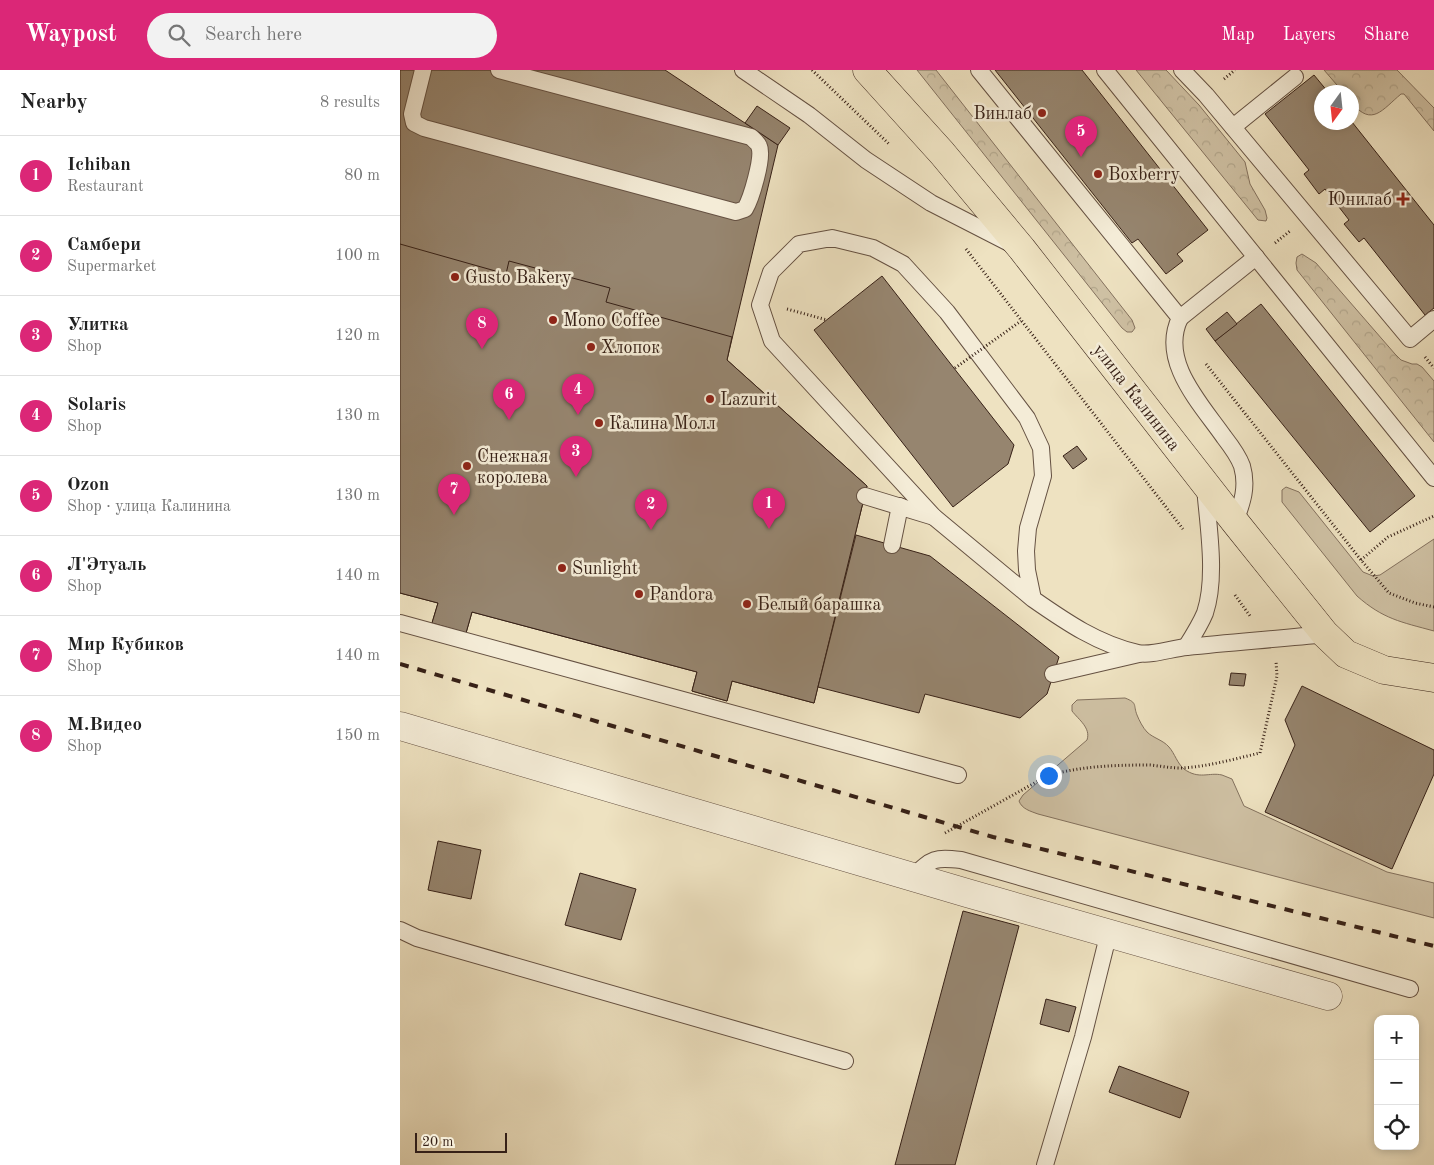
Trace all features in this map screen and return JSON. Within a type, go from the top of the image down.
[{"type":"main road","name":"улица Калинина","points":[[867,70],[942,153],[1022,249],[1205,484],[1325,634],[1346,654],[1384,670],[1434,678]]},
{"type":"street","points":[[400,726],[913,877],[1328,996]]},
{"type":"lane","points":[[423,70],[412,114],[414,122],[424,128],[736,212],[745,209],[750,201],[760,156],[760,146],[751,137],[527,74],[499,70]]},
{"type":"lane","points":[[743,70],[809,115],[866,160],[931,203],[1022,249]]},
{"type":"lane","points":[[979,70],[1178,322]]},
{"type":"lane","points":[[1105,70],[1434,478]]},
{"type":"lane","points":[[1182,70],[1206,95],[1410,339],[1434,319]]},
{"type":"lane","points":[[1233,127],[1295,77]]},
{"type":"lane","points":[[1033,599],[1026,570],[1026,551],[1028,528],[1043,476],[1041,448],[1027,418],[947,312],[903,264],[873,248],[832,238],[799,244],[771,272],[760,306],[772,341],[934,517],[1033,599],[1066,623],[1114,646],[1141,654]]},
{"type":"lane","points":[[1236,522],[1244,497],[1242,467],[1236,454],[1188,386],[1179,368],[1173,342],[1178,322],[1256,257]]},
{"type":"lane","points":[[1186,647],[1200,626],[1209,591],[1210,563],[1205,484]]},
{"type":"lane","points":[[865,496],[934,517]]},
{"type":"lane","points":[[892,545],[900,506]]},
{"type":"lane","points":[[400,623],[958,775]]},
{"type":"lane","points":[[1053,674],[1141,654],[1186,647],[1325,634]]},
{"type":"lane","points":[[913,877],[929,861],[943,858],[961,860],[1410,990]]},
{"type":"lane","points":[[400,930],[417,938],[845,1061]]},
{"type":"lane","points":[[1045,1165],[1083,1036],[1109,932]]},
{"type":"path","points":[[812,70],[890,145]]},
{"type":"path","points":[[940,836],[1047,776],[1064,771],[1085,768],[1151,765],[1179,768],[1194,767],[1260,753],[1277,676],[1276,652],[1269,640],[961,242]]},
{"type":"path","points":[[955,368],[1021,321]]},
{"type":"path","points":[[1178,322],[1360,560],[1389,593],[1414,603],[1434,607]]},
{"type":"path","points":[[1360,560],[1388,537],[1434,516]]},
{"type":"green space","points":[[917,70],[936,70],[1132,320],[1135,328],[1132,332],[1127,332],[1122,328]]},
{"type":"green space","points":[[1136,70],[1166,70],[1199,105],[1245,162],[1250,184],[1265,210],[1266,221],[1258,220]]},
{"type":"green space","points":[[1324,70],[1397,70],[1434,108],[1434,131],[1404,94],[1401,94],[1377,114],[1371,115],[1359,110],[1359,85],[1337,85]]},
{"type":"green space","points":[[1302,254],[1316,263],[1401,360],[1422,367],[1434,381],[1434,442],[1297,270],[1297,257]]},
{"type":"green space","points":[[1286,487],[1299,492],[1363,572],[1373,576],[1380,575],[1434,539],[1434,631],[1384,615],[1357,596],[1282,502],[1282,490]]},
{"type":"green space","points":[[1125,698],[1133,703],[1141,724],[1149,734],[1169,747],[1184,769],[1194,774],[1217,774],[1232,779],[1244,806],[1387,872],[1434,883],[1434,918],[1038,814],[1022,806],[1019,801],[1023,795],[1087,740],[1086,728],[1072,711],[1072,705],[1077,700]]},
{"type":"building","name":"Калина Молл","points":[[400,70],[665,70],[778,145],[727,360],[867,486],[814,703],[732,681],[727,701],[692,691],[697,672],[472,612],[466,633],[432,623],[438,603],[400,593]]},
{"type":"building","points":[[995,70],[1082,70],[1208,230],[1177,254],[1183,261],[1166,274],[1138,239],[1132,243]]},
{"type":"building","points":[[1314,75],[1322,85],[1314,85],[1314,130],[1358,130],[1434,225],[1434,308],[1425,315],[1364,238],[1359,242],[1344,224],[1349,220],[1325,189],[1319,194],[1304,174],[1309,170],[1265,114]]},
{"type":"building","points":[[757,106],[790,128],[778,145],[745,123]]},
{"type":"building","name":"Калина Молл","points":[[400,244],[506,274],[509,261],[610,288],[606,302],[732,337],[727,360],[867,486],[814,703],[732,681],[727,701],[692,691],[697,672],[472,612],[466,633],[432,623],[438,603],[400,593]]},
{"type":"building","points":[[882,276],[1014,445],[1008,464],[953,507],[814,330]]},
{"type":"building","points":[[1261,304],[1415,496],[1370,532],[1215,341]]},
{"type":"building","points":[[1227,312],[1237,324],[1215,341],[1206,329]]},
{"type":"building","points":[[1077,446],[1087,459],[1073,469],[1063,456]]},
{"type":"building","points":[[856,535],[930,556],[1059,657],[1047,694],[1020,718],[925,694],[919,713],[818,687]]},
{"type":"building","points":[[1231,673],[1246,674],[1244,686],[1229,685]]},
{"type":"building","points":[[1302,686],[1434,750],[1434,774],[1392,869],[1265,812],[1295,745],[1285,720]]},
{"type":"building","points":[[438,841],[481,850],[471,899],[428,890]]},
{"type":"building","points":[[580,873],[636,889],[621,940],[565,925]]},
{"type":"building","points":[[963,911],[1019,926],[955,1165],[895,1165]]},
{"type":"building","points":[[1046,999],[1076,1007],[1069,1032],[1040,1024]]},
{"type":"building","points":[[1119,1066],[1189,1092],[1180,1118],[1109,1092]]},
{"type":"railway","points":[[400,664],[993,837],[1434,946]]},
{"type":"place","name":"Винлаб","points":[[1042,113]]},
{"type":"place","name":"Ozon","points":[[1081,157]]},
{"type":"place","name":"Boxberry","points":[[1098,174]]},
{"type":"place","name":"Юнилаб","points":[[1403,199]]},
{"type":"place","name":"Gusto Bakery","points":[[455,277]]},
{"type":"place","name":"Mono Coffee","points":[[553,320]]},
{"type":"place","name":"Хлопок","points":[[591,347]]},
{"type":"place","name":"М.Видео","points":[[482,349]]},
{"type":"place","name":"Lazurit","points":[[710,399]]},
{"type":"place","name":"Solaris","points":[[578,415]]},
{"type":"place","name":"Л'Этуаль","points":[[509,420]]},
{"type":"place","name":"Калина Молл","points":[[599,423]]},
{"type":"place","name":"Снежная королева","points":[[467,466]]},
{"type":"place","name":"Улитка","points":[[576,477]]},
{"type":"place","name":"Мир Кубиков","points":[[454,515]]},
{"type":"place","name":"Ichiban","points":[[769,529]]},
{"type":"place","name":"Самбери","points":[[651,530]]},
{"type":"place","name":"Sunlight","points":[[562,568]]},
{"type":"place","name":"Pandora","points":[[639,594]]},
{"type":"place","name":"Белый барашка","points":[[747,604]]}]
